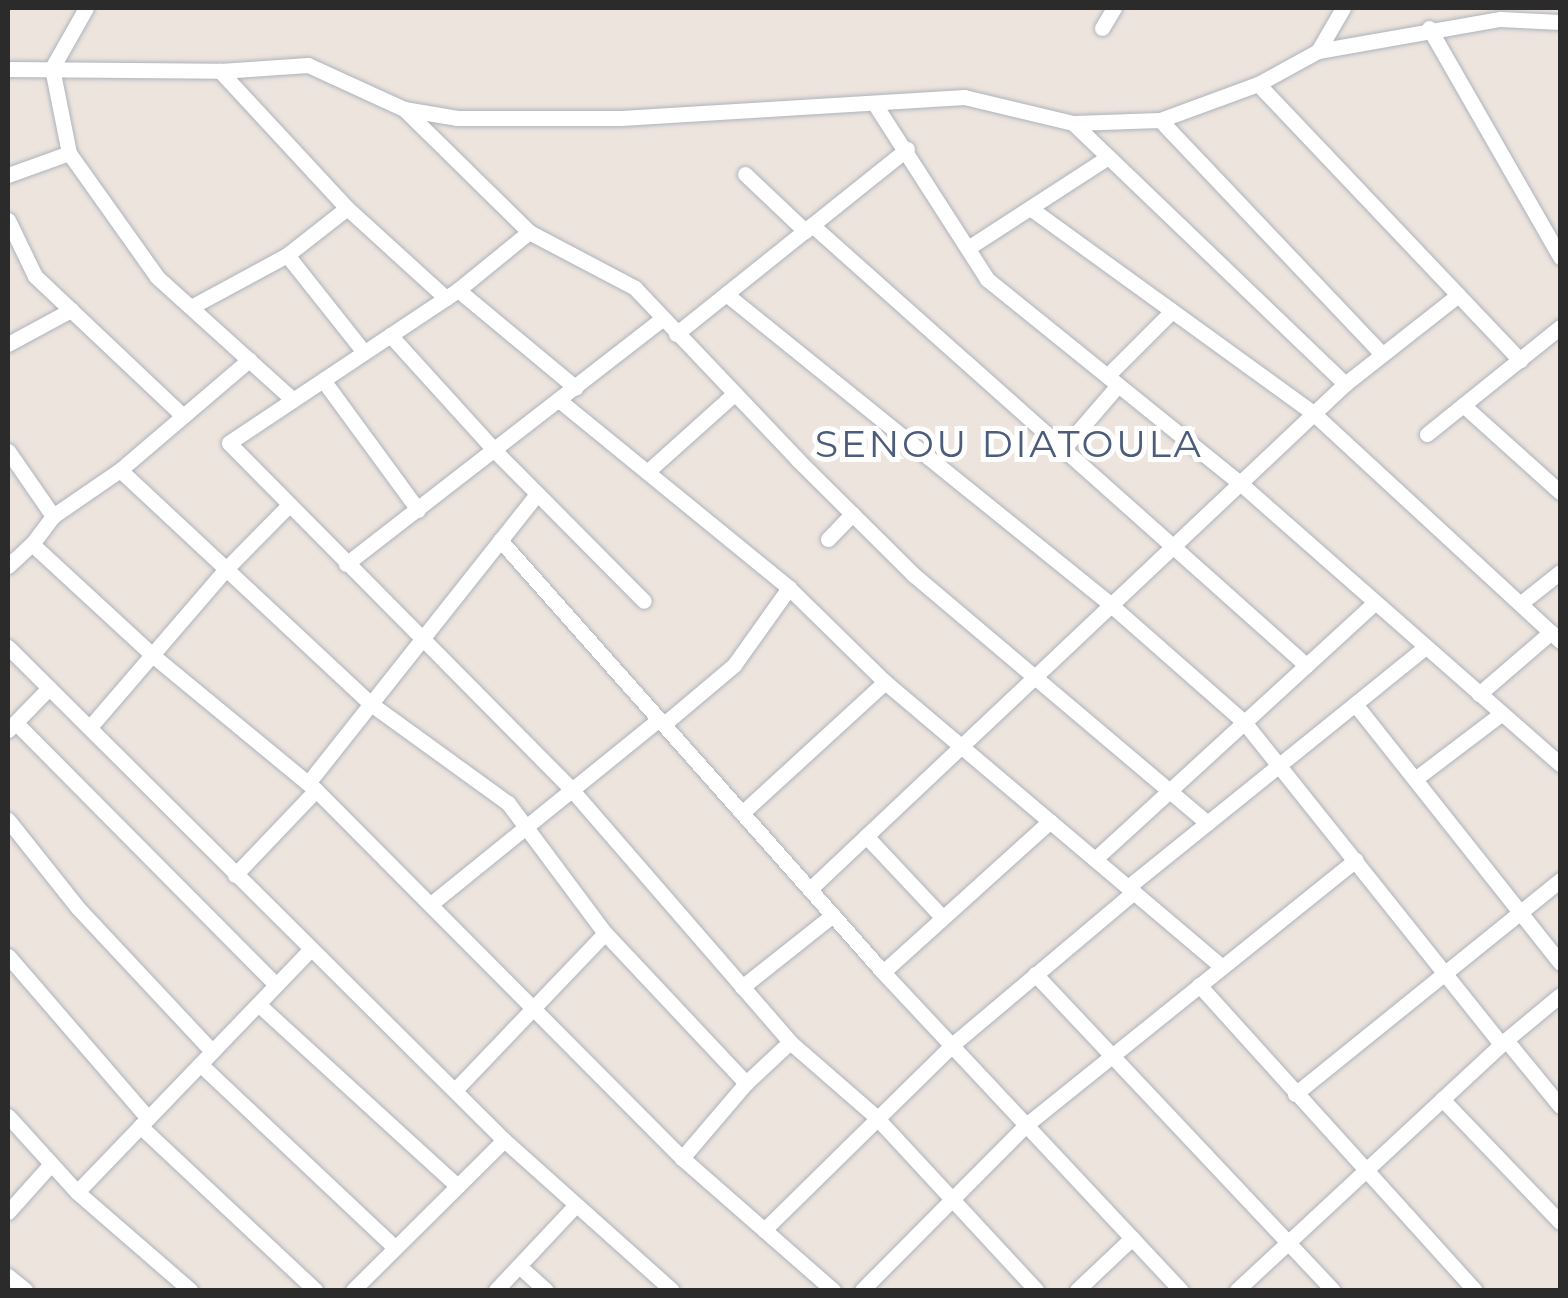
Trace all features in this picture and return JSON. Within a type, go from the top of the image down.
[{"type":"street","points":[[86,8],[52,68],[70,153],[157,277],[293,400]]},
{"type":"street","points":[[1102,28],[1114,8]]},
{"type":"street","points":[[1318,51],[1343,8]]},
{"type":"street","points":[[8,68],[220,70],[308,65],[404,108],[456,118],[621,118],[809,105],[876,106],[964,97],[1073,123],[1160,120],[1258,84],[1318,51],[1429,28],[1500,19],[1560,22]]},
{"type":"street","points":[[1429,28],[1560,257]]},
{"type":"street","points":[[220,70],[347,208],[576,388]]},
{"type":"street","points":[[1258,84],[1520,360]]},
{"type":"street","points":[[876,106],[987,279],[1240,483],[1373,604],[1560,764]]},
{"type":"street","points":[[404,108],[529,232],[635,288],[914,575],[1208,822]]},
{"type":"street","points":[[1160,120],[1382,354]]},
{"type":"street","points":[[1073,123],[1344,384]]},
{"type":"street","points":[[676,334],[907,149]]},
{"type":"street","points":[[8,175],[70,153]]},
{"type":"street","points":[[968,248],[1108,157]]},
{"type":"street","points":[[744,174],[1306,665]]},
{"type":"street","points":[[191,307],[287,255],[347,208]]},
{"type":"street","points":[[1030,208],[1314,414],[1556,636],[1479,694]]},
{"type":"street","points":[[8,220],[35,276],[183,416]]},
{"type":"street","points":[[529,232],[452,294],[229,443],[572,790],[790,1042],[876,1116],[1036,1290]]},
{"type":"street","points":[[287,255],[364,352]]},
{"type":"street","points":[[726,294],[1111,604],[1244,722],[1445,973],[1560,1106]]},
{"type":"street","points":[[810,889],[1344,384],[1458,295]]},
{"type":"street","points":[[8,344],[71,310]]},
{"type":"street","points":[[1063,449],[1113,380],[1172,311]]},
{"type":"street","points":[[346,564],[560,402],[662,319]]},
{"type":"street","points":[[1426,434],[1560,327]]},
{"type":"street","points":[[390,335],[495,451],[644,601]]},
{"type":"street","points":[[8,566],[32,544],[53,516],[120,470],[249,360]]},
{"type":"street","points":[[323,380],[418,510]]},
{"type":"street","points":[[647,472],[734,394]]},
{"type":"street","points":[[560,402],[789,588],[885,682],[1222,967]]},
{"type":"street","points":[[1464,404],[1560,492]]},
{"type":"street","points":[[8,451],[53,516]]},
{"type":"street","points":[[120,470],[371,704],[508,803],[605,933],[746,1082]]},
{"type":"street","points":[[235,874],[312,787],[371,704],[537,494]]},
{"type":"street","points":[[90,727],[226,568],[290,506]]},
{"type":"street","points":[[828,539],[852,514]]},
{"type":"street","points":[[500,540],[883,972],[1181,1290]]},
{"type":"street","points":[[32,544],[151,654],[312,787],[432,903],[682,1158],[833,1290]]},
{"type":"street","points":[[1520,604],[1560,572]]},
{"type":"street","points":[[432,903],[734,666],[789,588]]},
{"type":"street","points":[[1095,859],[1373,604]]},
{"type":"street","points":[[8,647],[308,951],[574,1207],[672,1290]]},
{"type":"street","points":[[764,1230],[876,1116],[952,1046],[1208,822],[1424,648]]},
{"type":"street","points":[[742,813],[885,682]]},
{"type":"street","points":[[48,688],[12,726],[276,985]]},
{"type":"street","points":[[1355,704],[1560,963]]},
{"type":"street","points":[[1414,779],[1502,714]]},
{"type":"street","points":[[8,820],[78,908],[212,1051]]},
{"type":"street","points":[[883,972],[1050,821]]},
{"type":"street","points":[[866,836],[943,918]]},
{"type":"street","points":[[862,1290],[1026,1124],[1356,860]]},
{"type":"street","points":[[1295,1094],[1560,880]]},
{"type":"street","points":[[742,987],[832,915]]},
{"type":"street","points":[[455,1090],[605,933]]},
{"type":"street","points":[[77,1192],[308,951]]},
{"type":"street","points":[[8,956],[144,1122],[315,1290]]},
{"type":"street","points":[[1034,974],[1333,1290]]},
{"type":"street","points":[[1200,985],[1364,1172],[1475,1290]]},
{"type":"street","points":[[1237,1290],[1503,1042],[1560,996]]},
{"type":"street","points":[[258,1004],[457,1186]]},
{"type":"street","points":[[682,1158],[746,1082],[790,1042]]},
{"type":"street","points":[[200,1064],[395,1248]]},
{"type":"street","points":[[1442,1099],[1560,1222]]},
{"type":"street","points":[[8,1116],[77,1192],[190,1290]]},
{"type":"street","points":[[353,1290],[504,1140]]},
{"type":"street","points":[[8,1212],[51,1164]]},
{"type":"street","points":[[496,1290],[574,1207]]},
{"type":"street","points":[[1077,1290],[1132,1238]]},
{"type":"street","points":[[519,1266],[546,1290]]},
{"type":"street","points":[[8,1276],[25,1290]]},
{"type":"district","name":"SENOU DIATOULA","points":[[1009,444]]}]
